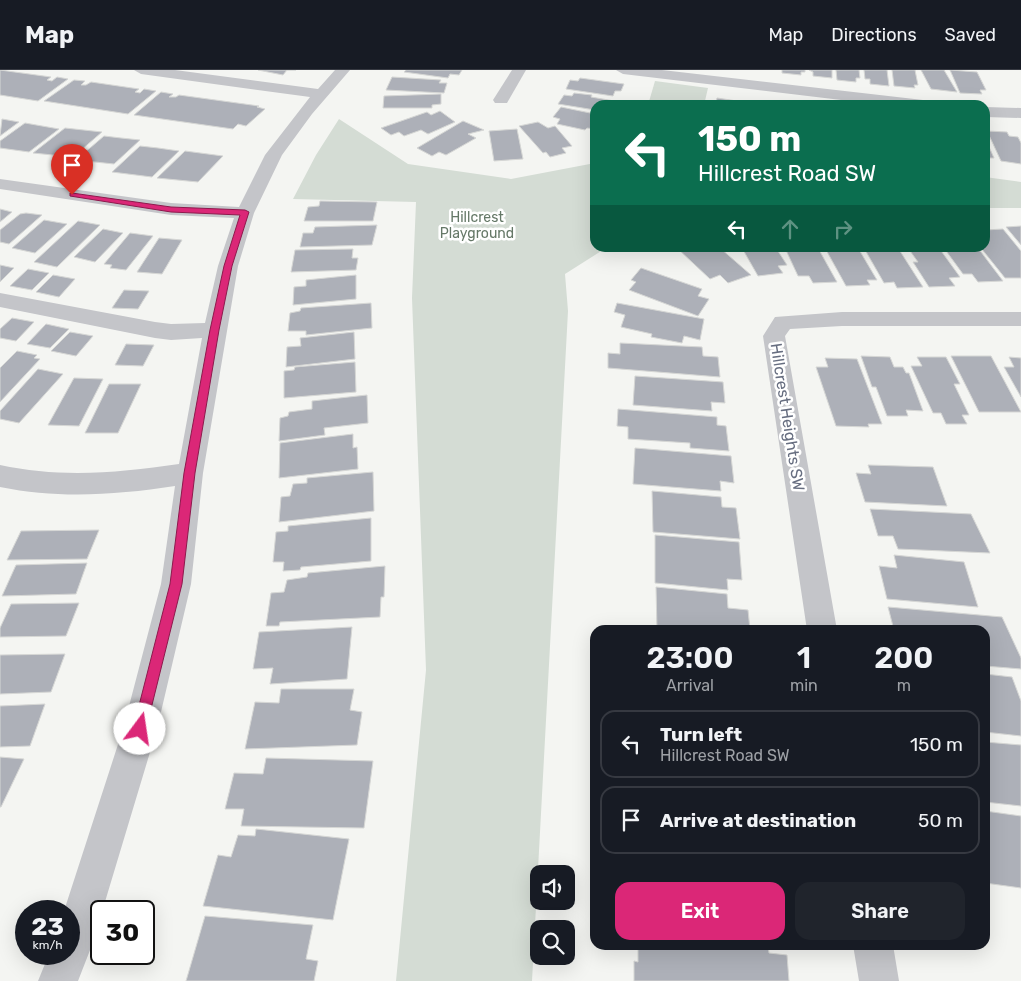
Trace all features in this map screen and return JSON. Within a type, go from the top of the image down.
[{"type":"street","points":[[141,70],[211,74],[322,94]]},
{"type":"street","points":[[58,981],[72,945],[140,729],[176,584],[190,473],[228,266],[245,212],[274,154],[343,70]]},
{"type":"street","points":[[501,100],[519,70]]},
{"type":"street","points":[[623,70],[880,100]]},
{"type":"street","points":[[990,112],[1021,113]]},
{"type":"street","points":[[0,184],[171,209],[245,212]]},
{"type":"street","points":[[0,300],[155,330],[171,332],[215,330]]},
{"type":"street","name":"Hillcrest Heights SW","points":[[821,625],[774,336],[783,322],[819,319],[913,321],[1021,318]]},
{"type":"street","points":[[0,476],[63,485],[116,484],[190,473]]},
{"type":"street","points":[[875,950],[879,981]]},
{"type":"green space","points":[[655,81],[708,88],[705,100],[649,100]]},
{"type":"green space","name":"Hillcrest Playground","points":[[339,119],[408,164],[511,179],[590,164],[590,252],[600,252],[565,274],[568,311],[538,865],[530,865],[530,910],[536,910],[535,920],[530,920],[532,981],[396,981],[426,670],[412,298],[416,202],[293,199],[316,155]]},
{"type":"green space","points":[[990,178],[1021,182],[1021,208],[990,208]]},
{"type":"building","points":[[0,70],[51,77],[47,80],[52,81],[57,77],[68,79],[38,101],[0,95]]},
{"type":"building","points":[[258,70],[287,70],[283,75]]},
{"type":"building","points":[[406,70],[462,70],[459,75],[450,74],[448,78],[404,72]]},
{"type":"building","points":[[782,70],[805,70],[805,72],[801,72],[801,75],[782,73]]},
{"type":"building","points":[[809,70],[832,70],[832,78],[813,76],[813,72]]},
{"type":"building","points":[[836,70],[859,70],[860,78],[856,78],[856,82],[837,80]]},
{"type":"building","points":[[864,70],[887,70],[889,86],[870,84],[870,79],[865,79]]},
{"type":"building","points":[[892,70],[915,70],[918,85],[914,85],[915,88],[894,86]]},
{"type":"building","points":[[921,70],[944,70],[957,92],[931,89]]},
{"type":"building","points":[[950,70],[977,72],[986,90],[980,90],[982,94],[960,93]]},
{"type":"building","points":[[392,77],[441,80],[439,83],[447,83],[444,93],[386,90]]},
{"type":"building","points":[[580,78],[624,84],[621,91],[615,91],[613,96],[566,89],[570,80],[578,81]]},
{"type":"building","points":[[74,80],[85,81],[81,85],[91,82],[139,89],[135,92],[140,93],[144,89],[156,91],[128,114],[44,101]]},
{"type":"building","points":[[161,92],[173,94],[169,97],[179,95],[259,106],[257,107],[265,109],[246,126],[238,124],[233,129],[134,115]]},
{"type":"building","points":[[574,93],[592,95],[591,97],[608,100],[590,100],[590,109],[558,104],[564,95],[572,96]]},
{"type":"building","points":[[441,94],[441,104],[432,105],[432,108],[383,108],[384,96]]},
{"type":"building","points":[[561,107],[590,113],[590,128],[585,130],[557,124],[560,119],[553,117]]},
{"type":"building","points":[[440,111],[455,122],[428,134],[421,130],[404,136],[399,132],[391,135],[381,128],[427,112],[431,115]]},
{"type":"building","points":[[2,119],[19,122],[0,136]]},
{"type":"building","points":[[463,121],[484,130],[468,134],[476,138],[446,155],[439,152],[432,156],[417,148]]},
{"type":"building","points":[[538,122],[548,128],[555,126],[572,146],[562,148],[566,153],[550,157],[546,152],[543,153],[519,126]]},
{"type":"building","points":[[25,123],[59,129],[29,152],[0,148],[0,141]]},
{"type":"building","points":[[65,128],[102,132],[73,157],[33,153]]},
{"type":"building","points":[[517,129],[523,159],[494,161],[489,131]]},
{"type":"building","points":[[990,131],[1007,132],[1009,136],[1018,137],[1021,143],[1021,164],[1001,161],[990,137]]},
{"type":"building","points":[[104,136],[140,140],[114,164],[76,160]]},
{"type":"building","points":[[140,146],[179,151],[152,177],[112,172]]},
{"type":"building","points":[[990,149],[994,158],[990,158]]},
{"type":"building","points":[[185,151],[223,156],[198,182],[157,178]]},
{"type":"building","points":[[320,201],[377,202],[373,221],[304,221],[308,207],[319,206]]},
{"type":"building","points":[[0,209],[12,212],[0,222]]},
{"type":"building","points":[[20,214],[42,215],[9,244],[0,242],[0,230]]},
{"type":"building","points":[[44,220],[67,224],[35,253],[12,248]]},
{"type":"building","points":[[78,221],[100,225],[57,267],[34,262]]},
{"type":"building","points":[[377,225],[372,245],[300,247],[303,233],[313,233],[315,227]]},
{"type":"building","points":[[1021,226],[1021,245],[1006,227]]},
{"type":"building","points":[[103,229],[123,233],[95,262],[74,257]]},
{"type":"building","points":[[1003,229],[1021,251],[1021,278],[1005,278],[984,252],[990,252],[990,230]]},
{"type":"building","points":[[130,233],[153,236],[126,270],[110,268],[112,265],[104,264]]},
{"type":"building","points":[[159,238],[182,240],[162,274],[137,272]]},
{"type":"building","points":[[353,249],[352,258],[358,258],[356,270],[291,272],[295,250]]},
{"type":"building","points":[[681,252],[725,252],[751,275],[728,283],[720,275],[710,279]]},
{"type":"building","points":[[744,252],[779,252],[787,265],[778,266],[783,273],[758,276]]},
{"type":"building","points":[[787,252],[820,252],[837,282],[813,283],[809,276],[798,276]]},
{"type":"building","points":[[827,252],[860,252],[877,280],[867,280],[870,285],[846,286]]},
{"type":"building","points":[[866,252],[901,252],[923,287],[897,288],[894,282],[884,283]]},
{"type":"building","points":[[911,252],[942,252],[960,277],[949,278],[955,286],[929,287],[913,262],[918,262]]},
{"type":"building","points":[[947,252],[981,252],[1003,281],[978,282],[972,274],[963,274]]},
{"type":"building","points":[[0,265],[14,268],[0,282]]},
{"type":"building","points":[[641,268],[702,289],[698,296],[709,299],[698,316],[629,290],[636,282],[631,280]]},
{"type":"building","points":[[28,269],[49,273],[32,290],[10,286]]},
{"type":"building","points":[[53,275],[75,279],[59,297],[36,292]]},
{"type":"building","points":[[356,275],[356,299],[293,305],[294,287],[306,286],[306,280]]},
{"type":"building","points":[[124,290],[149,291],[138,309],[112,308]]},
{"type":"building","points":[[371,303],[372,328],[306,335],[306,331],[288,331],[290,313],[300,311],[301,308]]},
{"type":"building","points":[[617,303],[704,319],[700,340],[684,336],[682,343],[651,337],[652,334],[621,327],[625,315],[614,312]]},
{"type":"building","points":[[12,318],[34,322],[16,341],[0,338],[0,329]]},
{"type":"building","points":[[46,324],[69,329],[50,348],[27,344]]},
{"type":"building","points":[[70,332],[93,336],[76,356],[51,351]]},
{"type":"building","points":[[354,332],[355,359],[286,367],[287,347],[301,346],[300,338]]},
{"type":"building","points":[[620,343],[702,347],[703,356],[718,357],[720,377],[608,368],[608,353],[620,354]]},
{"type":"building","points":[[126,344],[154,345],[143,366],[115,365]]},
{"type":"building","points":[[17,351],[37,355],[34,358],[40,359],[0,402],[0,368]]},
{"type":"building","points":[[861,356],[890,357],[894,367],[903,367],[906,373],[909,373],[923,411],[906,410],[908,416],[887,416],[876,387],[872,387]]},
{"type":"building","points":[[951,356],[991,356],[1021,412],[979,412]]},
{"type":"building","points":[[917,357],[946,357],[960,384],[954,384],[969,415],[962,415],[967,424],[946,424],[941,413],[933,413],[911,366],[922,366]]},
{"type":"building","points":[[1009,357],[1021,358],[1021,397],[1004,367],[1014,367]]},
{"type":"building","points":[[825,358],[857,359],[882,424],[868,424],[869,427],[836,426],[816,367],[828,367]]},
{"type":"building","points":[[355,362],[356,392],[284,398],[284,371],[294,370],[295,367]]},
{"type":"building","points":[[38,369],[63,374],[19,423],[0,419],[0,411]]},
{"type":"building","points":[[635,376],[723,382],[725,403],[711,402],[712,411],[633,405]]},
{"type":"building","points":[[74,378],[103,379],[79,426],[48,425]]},
{"type":"building","points":[[109,384],[141,384],[118,433],[85,433]]},
{"type":"building","points":[[367,395],[368,423],[324,428],[325,435],[279,441],[280,418],[288,416],[289,412],[312,409],[312,401]]},
{"type":"building","points":[[618,409],[717,417],[717,425],[726,426],[729,451],[690,448],[690,443],[628,439],[628,427],[617,426]]},
{"type":"building","points":[[353,434],[353,448],[357,447],[358,469],[279,478],[280,443]]},
{"type":"building","points":[[635,448],[731,456],[734,483],[720,481],[721,491],[633,484]]},
{"type":"building","points":[[868,465],[933,467],[947,506],[865,502],[856,473],[871,474]]},
{"type":"building","points":[[373,472],[374,511],[279,522],[281,497],[290,496],[293,484],[307,483],[307,478]]},
{"type":"building","points":[[652,491],[721,497],[722,507],[736,508],[740,539],[653,532]]},
{"type":"building","points":[[870,509],[971,514],[990,553],[898,549],[893,536],[878,536]]},
{"type":"building","points":[[371,518],[371,561],[301,567],[300,570],[283,571],[284,562],[273,562],[276,532],[288,531],[288,526]]},
{"type":"building","points":[[99,530],[87,559],[7,560],[21,531]]},
{"type":"building","points":[[655,535],[739,542],[742,580],[727,579],[728,590],[655,583]]},
{"type":"building","points":[[894,555],[964,562],[978,607],[887,599],[879,566],[897,568]]},
{"type":"building","points":[[87,563],[76,594],[2,596],[16,565]]},
{"type":"building","points":[[385,566],[384,597],[381,597],[380,617],[280,622],[279,626],[266,626],[271,593],[284,592],[287,580],[307,577],[308,573]]},
{"type":"building","points":[[656,587],[727,594],[728,608],[748,610],[750,625],[657,625]]},
{"type":"building","points":[[79,603],[66,636],[0,637],[0,628],[11,604]]},
{"type":"building","points":[[888,607],[1002,617],[1021,658],[1021,669],[990,666],[990,625],[893,625]]},
{"type":"building","points":[[352,627],[347,679],[270,684],[273,668],[253,669],[259,632]]},
{"type":"building","points":[[65,654],[51,692],[0,694],[0,655]]},
{"type":"building","points":[[990,675],[1012,677],[1021,701],[1021,736],[990,733]]},
{"type":"building","points":[[281,689],[354,689],[350,710],[362,712],[357,745],[245,749],[255,702],[279,703]]},
{"type":"building","points":[[45,704],[30,746],[0,747],[0,706]]},
{"type":"building","points":[[990,742],[1021,745],[1021,806],[990,803]]},
{"type":"building","points":[[0,757],[24,759],[1,807],[0,807]]},
{"type":"building","points":[[266,758],[373,761],[364,828],[241,826],[244,809],[225,809],[234,773],[263,774]]},
{"type":"building","points":[[990,812],[1021,816],[1021,888],[990,884]]},
{"type":"building","points":[[256,829],[349,839],[333,920],[203,906],[218,855],[231,857],[238,835],[255,836]]},
{"type":"building","points":[[205,916],[313,925],[306,959],[318,961],[314,981],[186,981]]},
{"type":"building","points":[[638,950],[769,950],[769,953],[787,955],[789,981],[634,981],[634,961],[638,962]]},
{"type":"route","points":[[72,195],[171,209],[245,212],[228,266],[215,330],[190,473],[184,535],[176,584],[140,729]]}]
